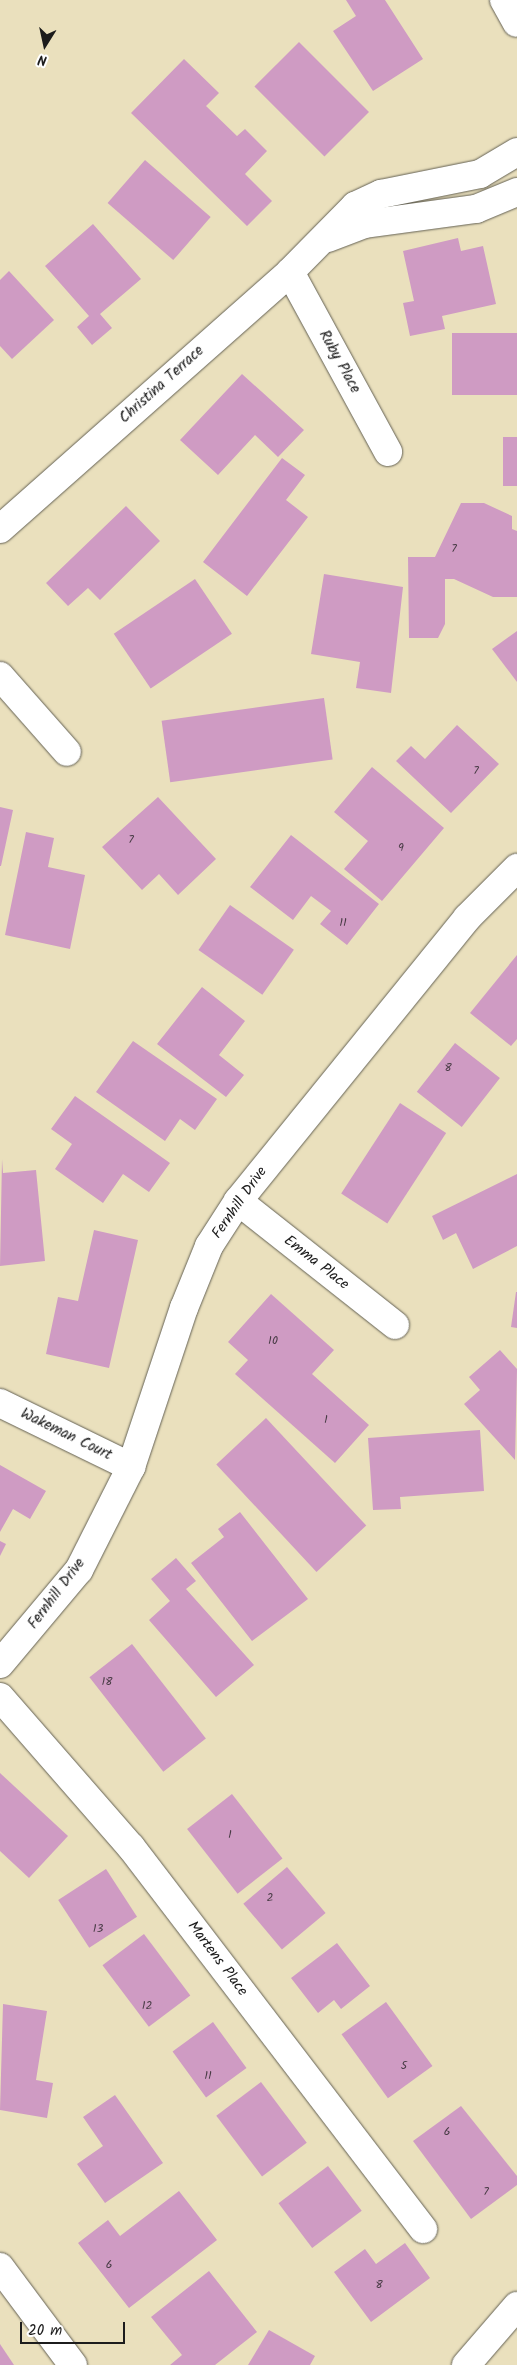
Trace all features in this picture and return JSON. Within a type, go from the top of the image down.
[{"type":"street","points":[[504,0],[517,23]]},
{"type":"street","name":"Christina Terrace","points":[[0,529],[290,272],[355,206],[381,194],[480,174],[517,152]]},
{"type":"street","name":"Christina Terrace","points":[[324,239],[365,224],[476,209],[517,192]]},
{"type":"street","name":"Ruby Place","points":[[290,272],[388,452]]},
{"type":"street","points":[[0,676],[67,752]]},
{"type":"street","name":"Fernhill Drive","points":[[0,1664],[79,1570],[131,1467],[184,1308],[209,1246],[238,1202],[467,918],[517,868]]},
{"type":"street","name":"Emma Place","points":[[238,1202],[395,1326]]},
{"type":"street","name":"Wakeman Court","points":[[0,1403],[131,1467]]},
{"type":"street","name":"Martens Place","points":[[0,1697],[131,1847],[423,2229]]},
{"type":"street","points":[[0,2267],[73,2365]]},
{"type":"street","points":[[466,2365],[517,2306]]},
{"type":"building","points":[[346,0],[385,0],[423,59],[373,91],[333,31],[356,16]]},
{"type":"building","points":[[299,42],[369,112],[324,157],[254,87]]},
{"type":"building","points":[[184,59],[219,93],[206,106],[237,136],[245,129],[267,151],[245,174],[272,201],[247,226],[131,113]]},
{"type":"building","points":[[145,160],[211,217],[173,260],[108,203]]},
{"type":"building","points":[[93,224],[141,279],[100,314],[112,328],[92,345],[77,327],[89,316],[45,266]]},
{"type":"building","points":[[458,238],[461,251],[483,246],[496,304],[442,316],[445,329],[410,336],[403,303],[414,301],[403,251]]},
{"type":"building","points":[[9,271],[54,320],[12,359],[0,346],[0,280]]},
{"type":"building","points":[[452,333],[517,333],[517,395],[452,395]]},
{"type":"building","points":[[242,374],[304,430],[278,457],[255,435],[218,475],[180,440]]},
{"type":"building","points":[[503,437],[517,437],[517,486],[503,486]]},
{"type":"building","points":[[282,458],[305,475],[286,500],[308,517],[247,596],[203,562]]},
{"type":"building","points":[[461,503],[484,503],[512,516],[512,529],[517,531],[517,597],[493,597],[454,579],[445,579],[445,624],[438,638],[409,638],[408,557],[435,557]]},
{"type":"building","points":[[126,506],[160,541],[100,600],[88,588],[68,606],[46,583]]},
{"type":"building","points":[[324,574],[403,587],[391,693],[356,688],[360,662],[311,654]]},
{"type":"building","points":[[195,579],[232,634],[151,689],[114,634]]},
{"type":"building","points":[[517,631],[517,682],[492,649]]},
{"type":"building","points":[[324,698],[333,759],[170,782],[162,721]]},
{"type":"building","points":[[457,725],[499,764],[451,813],[396,761],[411,746],[425,759]]},
{"type":"building","points":[[372,767],[444,828],[382,901],[344,869],[368,841],[334,812]]},
{"type":"building","points":[[158,797],[216,859],[178,895],[159,874],[142,890],[102,847]]},
{"type":"building","points":[[0,807],[13,810],[1,866],[0,866]]},
{"type":"building","points":[[26,832],[54,838],[48,867],[85,875],[70,949],[5,935]]},
{"type":"building","points":[[291,835],[379,904],[347,945],[320,924],[331,911],[311,896],[293,920],[250,887]]},
{"type":"building","points":[[230,905],[294,950],[262,995],[198,950]]},
{"type":"building","points":[[517,955],[517,1039],[511,1046],[470,1013]]},
{"type":"building","points":[[202,987],[245,1021],[219,1055],[244,1075],[226,1097],[157,1044]]},
{"type":"building","points":[[133,1041],[217,1099],[195,1130],[180,1119],[165,1141],[96,1092]]},
{"type":"building","points":[[455,1043],[500,1078],[462,1127],[417,1092]]},
{"type":"building","points":[[75,1096],[170,1163],[149,1192],[123,1174],[103,1203],[55,1169],[72,1144],[51,1129]]},
{"type":"building","points":[[400,1103],[446,1133],[387,1224],[341,1194]]},
{"type":"building","points":[[2,1159],[3,1173],[36,1170],[45,1261],[0,1266]]},
{"type":"building","points":[[517,1174],[517,1246],[473,1269],[456,1233],[443,1240],[432,1216]]},
{"type":"building","points":[[94,1230],[138,1240],[109,1368],[46,1354],[58,1297],[78,1301]]},
{"type":"building","points":[[517,1292],[517,1328],[511,1327]]},
{"type":"building","points":[[271,1294],[334,1350],[312,1374],[369,1425],[335,1463],[235,1374],[248,1360],[228,1342]]},
{"type":"building","points":[[500,1350],[517,1369],[515,1460],[464,1404],[480,1390],[469,1377]]},
{"type":"building","points":[[266,1418],[366,1526],[317,1572],[216,1464]]},
{"type":"building","points":[[480,1430],[484,1491],[400,1497],[401,1509],[373,1510],[368,1438]]},
{"type":"building","points":[[0,1465],[46,1491],[30,1519],[13,1509],[0,1532]]},
{"type":"building","points":[[240,1512],[308,1599],[252,1641],[191,1563],[224,1537],[218,1529]]},
{"type":"building","points":[[0,1541],[6,1544],[0,1556]]},
{"type":"building","points":[[176,1558],[196,1581],[186,1589],[254,1665],[216,1697],[149,1620],[170,1601],[151,1579]]},
{"type":"building","points":[[132,1644],[206,1739],[163,1772],[89,1677]]},
{"type":"building","points":[[0,1773],[68,1836],[29,1878],[0,1851]]},
{"type":"building","points":[[232,1794],[282,1859],[238,1894],[187,1829]]},
{"type":"building","points":[[287,1867],[326,1913],[282,1950],[243,1904]]},
{"type":"building","points":[[106,1869],[137,1917],[89,1948],[58,1900]]},
{"type":"building","points":[[144,1934],[190,1995],[149,2027],[102,1965]]},
{"type":"building","points":[[337,1943],[370,1986],[341,2009],[334,2000],[318,2013],[291,1978]]},
{"type":"building","points":[[386,2002],[432,2066],[388,2098],[342,2034]]},
{"type":"building","points":[[3,2004],[47,2011],[36,2080],[53,2083],[47,2118],[0,2110]]},
{"type":"building","points":[[213,2022],[247,2068],[206,2098],[173,2051]]},
{"type":"building","points":[[261,2082],[307,2143],[262,2176],[216,2116]]},
{"type":"building","points":[[115,2095],[163,2163],[105,2203],[77,2164],[103,2146],[83,2117]]},
{"type":"building","points":[[461,2106],[517,2176],[517,2185],[471,2219],[413,2141]]},
{"type":"building","points":[[328,2166],[362,2211],[312,2248],[278,2203]]},
{"type":"building","points":[[179,2191],[217,2240],[129,2308],[78,2243],[108,2220],[120,2236]]},
{"type":"building","points":[[405,2243],[430,2278],[371,2322],[334,2272],[365,2249],[376,2264]]},
{"type":"building","points":[[209,2271],[257,2332],[215,2365],[170,2365],[182,2355],[151,2317]]},
{"type":"building","points":[[269,2330],[315,2356],[310,2365],[248,2365]]},
{"type":"building","points":[[0,2344],[14,2365],[0,2365]]}]
